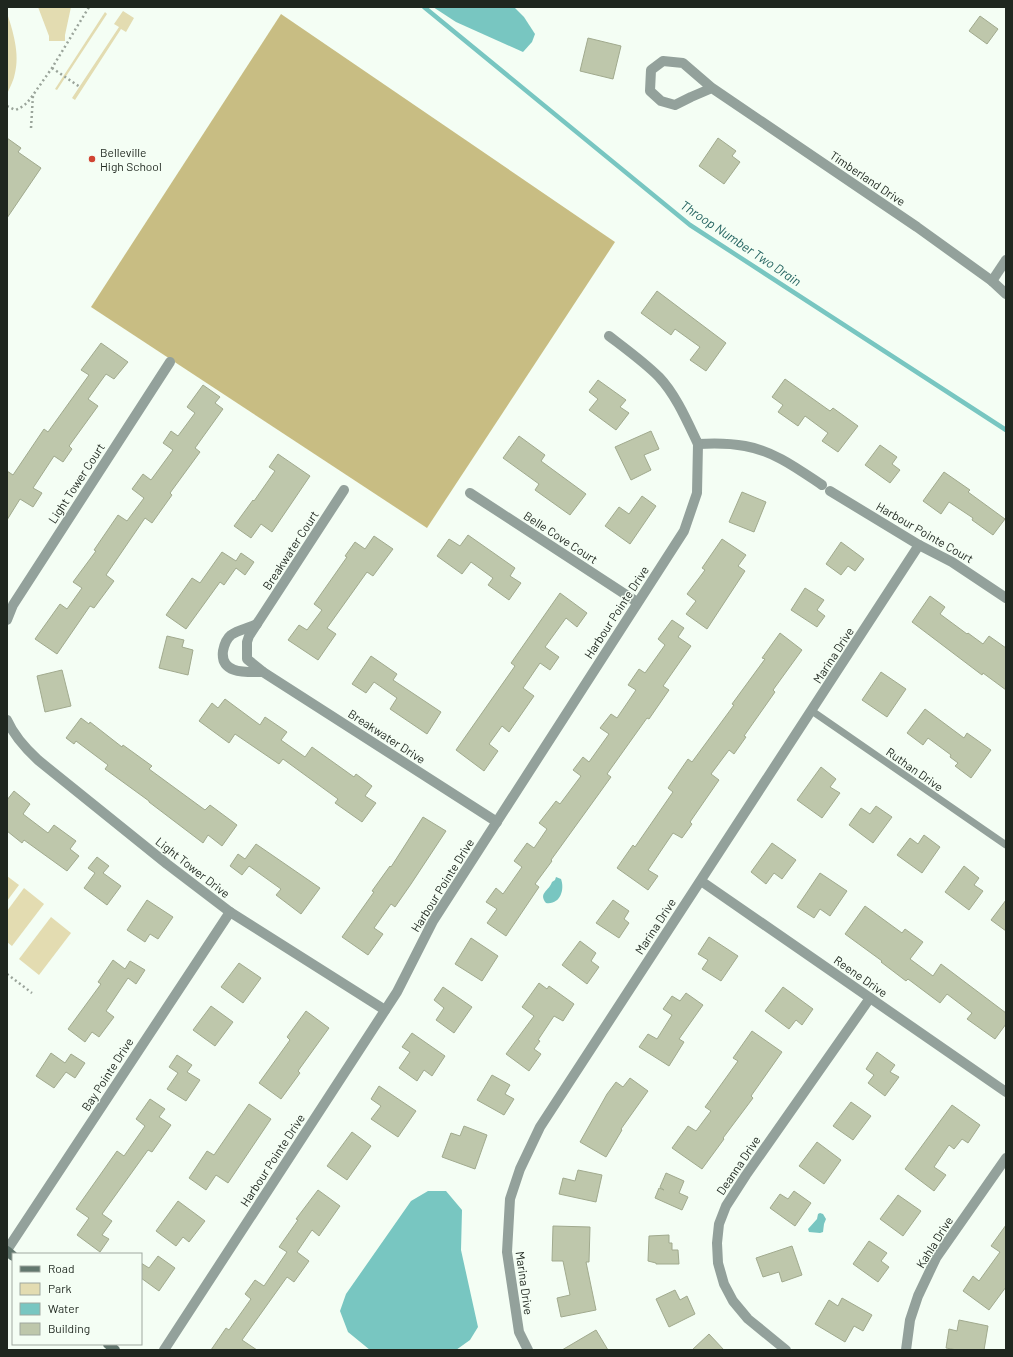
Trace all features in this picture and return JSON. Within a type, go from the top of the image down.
[{"type":"street","name":"Timberland Drive","points":[[712,88],[676,105],[661,101],[650,91],[651,70],[663,61],[683,63],[712,88],[917,227],[992,281],[1006,294]]},
{"type":"street","points":[[992,281],[1006,260]]},
{"type":"street","points":[[609,336],[660,378],[681,408],[698,444]]},
{"type":"street","name":"Light Tower Court","points":[[7,620],[13,605],[170,362]]},
{"type":"street","name":"Harbour Pointe Court","points":[[698,444],[719,443],[746,446],[769,454],[788,463],[919,545],[952,562],[1006,598]]},
{"type":"street","name":"Harbour Pointe Drive","points":[[164,1350],[397,992],[433,921],[684,530],[697,493],[698,444]]},
{"type":"street","name":"Breakwater Court","points":[[263,672],[247,659],[246,642],[344,490]]},
{"type":"street","name":"Belle Cove Court","points":[[470,493],[637,602]]},
{"type":"street","name":"Marina Drive","points":[[528,1350],[519,1332],[507,1252],[510,1199],[520,1169],[540,1127],[919,545]]},
{"type":"street","points":[[257,624],[231,635],[225,644],[223,656],[225,663],[233,670],[238,672],[263,672]]},
{"type":"street","name":"Breakwater Drive","points":[[263,672],[497,822]]},
{"type":"street","name":"Light Tower Drive","points":[[7,720],[11,730],[24,747],[38,760],[167,864],[230,912],[385,1010]]},
{"type":"street","name":"Reene Drive","points":[[701,881],[1006,1092]]},
{"type":"street","name":"Bay Pointe Drive","points":[[7,1251],[230,912]]},
{"type":"street","name":"Deanna Drive","points":[[786,1350],[748,1320],[733,1301],[724,1284],[718,1263],[717,1243],[719,1224],[726,1206],[746,1175],[870,998]]},
{"type":"street","name":"Kahla Drive","points":[[906,1350],[910,1320],[918,1296],[936,1258],[1006,1158]]},
{"type":"lane","name":"Ruthan Drive","points":[[812,711],[1006,845]]},
{"type":"path","points":[[7,106],[15,110],[26,105],[52,68],[89,7]]},
{"type":"path","points":[[65,38],[70,38]]},
{"type":"path","points":[[52,68],[80,87]]},
{"type":"path","points":[[31,128],[34,95]]},
{"type":"path","points":[[7,974],[32,993]]},
{"type":"green space","points":[[38,7],[71,7],[65,41],[49,41],[49,36]]},
{"type":"green space","points":[[123,11],[134,18],[126,32],[121,29],[75,100],[72,98],[119,27],[114,24]]},
{"type":"green space","points":[[105,12],[107,14],[57,90],[55,89]]},
{"type":"green space","points":[[7,13],[17,58],[12,84],[7,94]]},
{"type":"green space","points":[[7,876],[19,885],[7,901]]},
{"type":"green space","points":[[24,888],[44,904],[12,946],[7,942],[7,911]]},
{"type":"green space","points":[[51,917],[71,933],[39,975],[19,959]]},
{"type":"shaded area","points":[[281,14],[615,242],[427,528],[91,307]]},
{"type":"water","points":[[433,7],[514,7],[524,17],[535,34],[532,42],[523,52],[456,22]]},
{"type":"water","points":[[556,877],[561,879],[562,892],[555,902],[546,903],[543,897],[544,894]]},
{"type":"water","points":[[428,1191],[446,1191],[462,1210],[461,1250],[478,1327],[470,1340],[456,1350],[370,1350],[348,1332],[340,1311],[346,1294],[411,1201]]},
{"type":"water","points":[[820,1213],[823,1214],[826,1219],[823,1232],[809,1232],[808,1229]]},
{"type":"building","points":[[980,16],[998,29],[987,44],[969,31]]},
{"type":"building","points":[[588,38],[621,46],[613,79],[580,71]]},
{"type":"building","points":[[7,138],[21,148],[18,152],[41,168],[7,218]]},
{"type":"building","points":[[718,138],[736,151],[732,156],[740,162],[724,184],[699,166]]},
{"type":"building","points":[[657,291],[726,343],[706,371],[690,360],[700,347],[675,329],[671,335],[641,313]]},
{"type":"building","points":[[101,343],[128,362],[114,379],[106,374],[88,399],[98,406],[69,446],[72,449],[63,462],[54,456],[33,488],[42,493],[33,507],[20,499],[7,520],[7,471],[13,475],[44,429],[48,432],[89,375],[81,370]]},
{"type":"building","points":[[785,379],[830,411],[833,408],[858,426],[838,452],[822,441],[828,433],[805,416],[798,426],[778,412],[783,405],[772,397]]},
{"type":"building","points":[[598,380],[626,400],[620,407],[629,413],[616,430],[589,410],[598,399],[589,392]]},
{"type":"building","points":[[203,385],[220,397],[215,403],[223,409],[195,448],[200,452],[170,493],[172,495],[152,523],[145,518],[106,575],[114,581],[94,608],[90,606],[57,654],[35,639],[60,604],[67,609],[82,588],[73,582],[96,551],[94,550],[118,515],[127,521],[144,498],[132,489],[143,474],[151,480],[173,450],[163,443],[171,431],[178,436],[195,413],[187,407]]},
{"type":"building","points":[[651,431],[659,449],[644,455],[651,470],[631,480],[615,447]]},
{"type":"building","points":[[519,436],[545,455],[541,461],[586,494],[570,515],[535,490],[539,484],[503,458]]},
{"type":"building","points":[[880,445],[897,457],[892,464],[900,470],[890,483],[865,465]]},
{"type":"building","points":[[278,454],[310,476],[272,532],[261,524],[251,538],[234,526],[275,471],[269,467]]},
{"type":"building","points":[[944,472],[970,490],[968,492],[1005,519],[993,535],[972,520],[973,518],[949,502],[941,514],[923,501]]},
{"type":"building","points":[[742,492],[766,502],[754,532],[729,522]]},
{"type":"building","points":[[642,496],[656,506],[630,544],[605,526],[619,507],[629,514]]},
{"type":"building","points":[[468,535],[515,568],[510,576],[521,583],[509,600],[488,585],[493,578],[471,562],[462,574],[437,556],[449,539],[460,546]]},
{"type":"building","points":[[374,536],[393,549],[373,576],[367,572],[327,628],[336,634],[318,660],[288,640],[299,625],[307,630],[322,610],[314,604],[347,557],[345,556],[355,542],[365,549]]},
{"type":"building","points":[[722,539],[746,555],[738,566],[745,571],[707,629],[686,614],[696,601],[687,594],[705,570],[702,568]]},
{"type":"building","points":[[841,542],[864,559],[855,571],[848,566],[841,575],[826,564]]},
{"type":"building","points":[[222,552],[236,561],[241,553],[254,562],[245,575],[236,568],[224,585],[220,582],[186,629],[166,615],[192,578],[200,583]]},
{"type":"building","points":[[805,588],[824,600],[817,610],[825,616],[817,627],[791,610]]},
{"type":"building","points":[[560,593],[587,613],[577,627],[566,618],[545,647],[559,657],[550,670],[540,663],[523,688],[534,696],[509,732],[502,726],[489,744],[498,751],[484,771],[456,750],[515,666],[511,663]]},
{"type":"building","points":[[930,596],[945,607],[940,614],[967,634],[968,633],[983,644],[989,636],[1006,648],[1006,690],[983,673],[982,675],[912,622]]},
{"type":"building","points":[[672,620],[684,628],[678,637],[691,646],[663,686],[669,690],[607,774],[611,777],[535,884],[539,887],[506,936],[487,923],[497,909],[486,902],[496,888],[503,894],[522,867],[514,861],[527,843],[534,848],[547,829],[539,823],[556,801],[560,804],[581,776],[573,770],[583,757],[589,762],[609,734],[600,728],[611,714],[617,718],[636,690],[628,685],[639,669],[645,673],[665,645],[658,639]]},
{"type":"building","points":[[780,633],[802,650],[773,690],[775,692],[744,736],[746,737],[734,754],[729,750],[711,774],[719,780],[690,822],[692,824],[682,838],[673,833],[648,870],[658,876],[648,890],[617,868],[633,845],[635,847],[673,792],[668,788],[688,759],[692,762],[734,705],[732,704],[765,659],[762,658]]},
{"type":"building","points":[[167,636],[184,640],[182,647],[193,650],[188,675],[159,668]]},
{"type":"building","points":[[371,656],[397,674],[393,680],[441,712],[427,734],[390,709],[397,698],[374,682],[366,693],[352,684]]},
{"type":"building","points":[[62,670],[71,706],[45,712],[37,676]]},
{"type":"building","points":[[881,672],[906,689],[887,717],[862,700]]},
{"type":"building","points":[[225,699],[260,725],[265,717],[287,732],[281,740],[305,757],[312,747],[354,777],[356,774],[372,786],[365,796],[376,803],[362,822],[335,803],[338,799],[283,759],[279,764],[235,734],[229,743],[199,721],[212,703],[218,708]]},
{"type":"building","points":[[925,709],[964,738],[967,733],[991,750],[971,778],[955,766],[958,763],[950,757],[951,755],[928,738],[923,745],[907,733]]},
{"type":"building","points":[[81,718],[89,724],[90,722],[122,747],[123,745],[152,766],[149,769],[205,810],[210,805],[237,825],[222,846],[208,835],[203,843],[105,769],[108,765],[76,741],[74,744],[66,738]]},
{"type":"building","points":[[821,767],[836,779],[830,787],[840,793],[822,818],[797,800]]},
{"type":"building","points":[[14,791],[30,804],[23,814],[48,833],[54,825],[76,841],[70,849],[79,856],[67,871],[24,840],[22,843],[7,831],[7,800]]},
{"type":"building","points":[[876,806],[892,817],[873,843],[849,825],[861,808],[870,814]]},
{"type":"building","points":[[423,817],[446,831],[395,907],[391,904],[374,928],[383,934],[368,955],[342,937],[374,892],[372,891],[390,866],[391,867]]},
{"type":"building","points":[[924,835],[940,847],[922,873],[897,855],[910,838],[918,844]]},
{"type":"building","points":[[772,843],[796,860],[782,879],[774,873],[766,884],[751,872]]},
{"type":"building","points":[[256,844],[320,888],[301,914],[276,895],[281,889],[249,866],[242,875],[230,866],[238,854],[245,859]]},
{"type":"building","points":[[97,857],[109,866],[103,873],[121,886],[107,905],[84,888],[95,873],[88,868]]},
{"type":"building","points":[[964,866],[979,878],[974,885],[983,891],[969,910],[945,892]]},
{"type":"building","points":[[820,873],[847,891],[830,916],[820,909],[814,918],[797,907]]},
{"type":"building","points":[[147,900],[173,917],[158,939],[150,934],[145,942],[127,930]]},
{"type":"building","points":[[613,900],[629,911],[624,919],[629,923],[619,938],[596,923]]},
{"type":"building","points":[[1006,900],[1006,931],[991,920]]},
{"type":"building","points":[[865,906],[902,933],[905,929],[923,942],[910,959],[933,976],[941,964],[1006,1013],[1006,1024],[995,1039],[967,1019],[972,1013],[947,994],[940,1003],[908,979],[906,981],[845,934]]},
{"type":"building","points":[[709,937],[738,956],[721,981],[702,969],[708,960],[698,954]]},
{"type":"building","points":[[471,938],[498,956],[482,981],[455,964]]},
{"type":"building","points":[[580,941],[596,953],[591,961],[599,967],[587,984],[562,965]]},
{"type":"building","points":[[113,960],[125,969],[130,961],[145,970],[136,984],[128,978],[106,1011],[114,1017],[99,1037],[92,1032],[85,1042],[68,1029],[101,984],[98,982]]},
{"type":"building","points":[[239,963],[261,978],[243,1003],[221,987]]},
{"type":"building","points":[[539,983],[547,989],[549,986],[574,1004],[563,1021],[554,1016],[538,1040],[540,1041],[534,1049],[541,1054],[529,1071],[506,1054],[534,1016],[522,1007]]},
{"type":"building","points":[[443,987],[472,1007],[454,1033],[436,1020],[444,1008],[434,1000]]},
{"type":"building","points":[[783,987],[813,1009],[802,1025],[796,1020],[789,1029],[765,1011]]},
{"type":"building","points":[[686,993],[703,1005],[679,1039],[684,1042],[669,1066],[639,1047],[648,1034],[657,1039],[672,1015],[663,1009],[672,996],[680,1001]]},
{"type":"building","points":[[211,1006],[233,1022],[215,1046],[193,1030]]},
{"type":"building","points":[[306,1011],[329,1028],[298,1071],[300,1073],[281,1099],[259,1083],[290,1040],[287,1037]]},
{"type":"building","points":[[752,1031],[782,1052],[751,1096],[753,1098],[702,1169],[672,1148],[688,1126],[696,1131],[711,1111],[705,1107],[738,1061],[733,1058]]},
{"type":"building","points":[[412,1033],[445,1056],[432,1076],[424,1070],[417,1081],[399,1068],[410,1052],[402,1047]]},
{"type":"building","points":[[877,1052],[895,1065],[890,1072],[899,1077],[885,1096],[868,1083],[874,1075],[866,1069]]},
{"type":"building","points":[[51,1053],[65,1063],[71,1054],[85,1063],[75,1078],[66,1072],[54,1088],[36,1076]]},
{"type":"building","points":[[177,1055],[192,1065],[187,1072],[200,1080],[186,1101],[167,1089],[178,1073],[169,1067]]},
{"type":"building","points":[[492,1075],[510,1085],[505,1094],[514,1099],[504,1115],[477,1100]]},
{"type":"building","points":[[630,1078],[648,1091],[621,1129],[622,1130],[606,1157],[580,1142],[607,1094],[616,1082],[623,1087]]},
{"type":"building","points":[[379,1086],[416,1111],[398,1137],[371,1119],[381,1106],[371,1099]]},
{"type":"building","points":[[150,1099],[165,1109],[159,1117],[171,1125],[152,1152],[148,1150],[102,1214],[112,1221],[102,1235],[109,1239],[100,1252],[77,1235],[89,1218],[76,1209],[117,1151],[124,1156],[145,1126],[136,1119]]},
{"type":"building","points":[[851,1102],[871,1116],[853,1140],[833,1126]]},
{"type":"building","points":[[249,1104],[271,1119],[228,1183],[216,1175],[206,1190],[189,1178],[207,1151],[214,1155]]},
{"type":"building","points":[[952,1105],[980,1125],[968,1143],[962,1139],[954,1149],[949,1145],[934,1167],[946,1175],[934,1191],[905,1169]]},
{"type":"building","points":[[464,1126],[487,1135],[475,1169],[442,1157],[451,1133],[460,1136]]},
{"type":"building","points":[[352,1132],[371,1146],[347,1180],[327,1166]]},
{"type":"building","points":[[817,1142],[841,1160],[824,1184],[799,1166]]},
{"type":"building","points":[[578,1170],[602,1175],[596,1202],[559,1194],[563,1178],[575,1181]]},
{"type":"building","points":[[666,1173],[684,1181],[679,1193],[688,1197],[682,1210],[655,1198],[659,1188],[664,1190],[660,1187]]},
{"type":"building","points":[[318,1190],[340,1206],[319,1236],[312,1230],[297,1252],[309,1261],[294,1282],[287,1277],[242,1340],[257,1350],[211,1350],[226,1328],[229,1330],[251,1299],[245,1294],[255,1280],[264,1286],[287,1252],[279,1247],[298,1220],[296,1219]]},
{"type":"building","points":[[794,1191],[811,1203],[795,1226],[770,1208],[780,1194],[788,1199]]},
{"type":"building","points":[[898,1195],[921,1211],[903,1236],[880,1219]]},
{"type":"building","points":[[178,1201],[205,1221],[189,1242],[183,1237],[176,1246],[156,1231]]},
{"type":"building","points":[[1006,1225],[1006,1287],[989,1310],[963,1291],[973,1276],[979,1281],[1000,1252],[991,1246]]},
{"type":"building","points":[[553,1226],[590,1227],[589,1262],[586,1262],[596,1310],[561,1317],[557,1298],[570,1295],[563,1261],[552,1261]]},
{"type":"building","points":[[669,1235],[669,1243],[672,1243],[672,1250],[678,1250],[679,1264],[656,1264],[648,1261],[649,1236]]},
{"type":"building","points":[[869,1241],[887,1253],[881,1261],[889,1267],[878,1282],[853,1264]]},
{"type":"building","points":[[792,1246],[802,1275],[782,1282],[779,1272],[763,1277],[756,1258]]},
{"type":"building","points":[[158,1256],[175,1268],[159,1291],[142,1279],[142,1264],[149,1268]]},
{"type":"building","points":[[675,1290],[680,1300],[687,1296],[695,1314],[669,1327],[656,1299]]},
{"type":"building","points":[[842,1298],[872,1315],[863,1331],[854,1326],[845,1342],[815,1324],[829,1300],[838,1306]]},
{"type":"building","points":[[959,1320],[988,1326],[984,1350],[957,1350],[946,1348],[949,1329],[957,1331]]},
{"type":"building","points":[[596,1330],[608,1350],[562,1350]]},
{"type":"building","points":[[709,1334],[724,1350],[692,1350]]},
{"type":"waterway","name":"Throop Number Two Drain","points":[[424,7],[690,225],[1006,430]]},
{"type":"place","name":"Belleville High School","points":[[92,159]]}]
